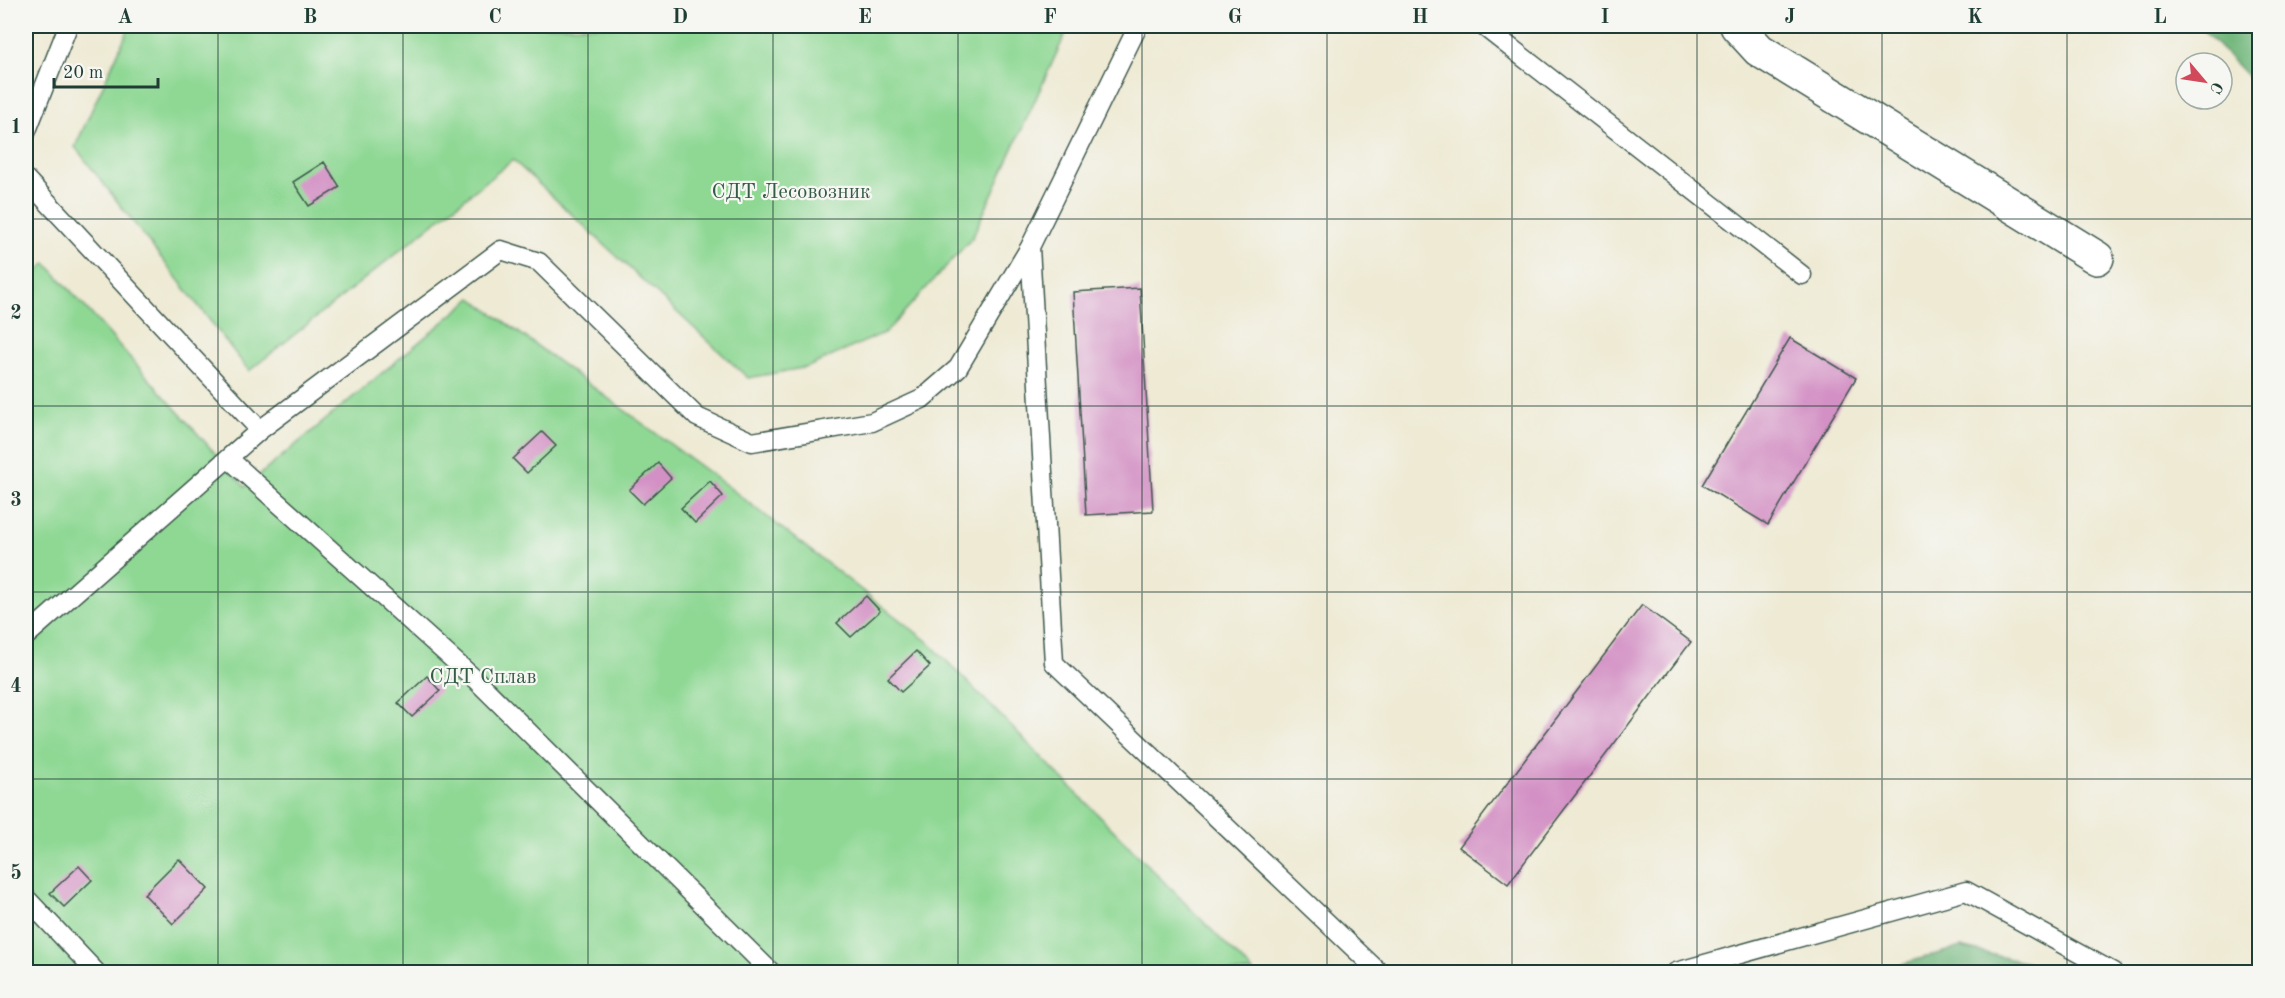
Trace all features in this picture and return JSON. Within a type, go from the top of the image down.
[{"type":"street","points":[[1737,26],[1759,50],[2097,258]]},
{"type":"lane","points":[[26,133],[68,26]]},
{"type":"lane","points":[[26,636],[260,430],[501,249],[539,262],[697,417],[752,442],[872,422],[922,399],[958,368],[1030,246],[1138,26]]},
{"type":"lane","points":[[1484,26],[1802,275]]},
{"type":"lane","points":[[26,180],[260,430]]},
{"type":"lane","points":[[1030,246],[1054,663],[1379,972]]},
{"type":"lane","points":[[228,458],[477,681],[771,972]]},
{"type":"lane","points":[[1676,972],[1966,891],[2113,972]]},
{"type":"lane","points":[[26,898],[96,972]]},
{"type":"green space","name":"СДТ Лесовозник","points":[[130,26],[1069,26],[972,238],[886,332],[808,367],[748,378],[513,160],[249,371],[75,147]]},
{"type":"green space","points":[[2199,26],[2259,26],[2259,88],[2234,62],[2234,51],[2223,51]]},
{"type":"green space","name":"СДТ Сплав","points":[[46,263],[245,487],[472,298],[730,488],[927,641],[1253,972],[26,972],[26,283]]},
{"type":"green space","points":[[1961,947],[2027,963],[2044,972],[1874,972]]},
{"type":"building","points":[[324,162],[340,187],[309,206],[293,182]]},
{"type":"building","points":[[1140,288],[1153,511],[1086,515],[1073,292]]},
{"type":"building","points":[[1790,338],[1856,378],[1768,525],[1702,485]]},
{"type":"building","points":[[542,432],[556,446],[527,473],[513,459]]},
{"type":"building","points":[[658,463],[671,478],[643,504],[629,490]]},
{"type":"building","points":[[710,481],[723,496],[695,523],[681,508]]},
{"type":"building","points":[[866,596],[880,611],[851,637],[837,623]]},
{"type":"building","points":[[1642,605],[1691,642],[1508,884],[1459,847]]},
{"type":"building","points":[[916,651],[930,666],[901,692],[888,678]]},
{"type":"building","points":[[427,676],[440,691],[412,717],[398,703]]},
{"type":"building","points":[[179,859],[208,889],[173,924],[144,894]]},
{"type":"building","points":[[79,866],[92,880],[64,907],[50,893]]}]
